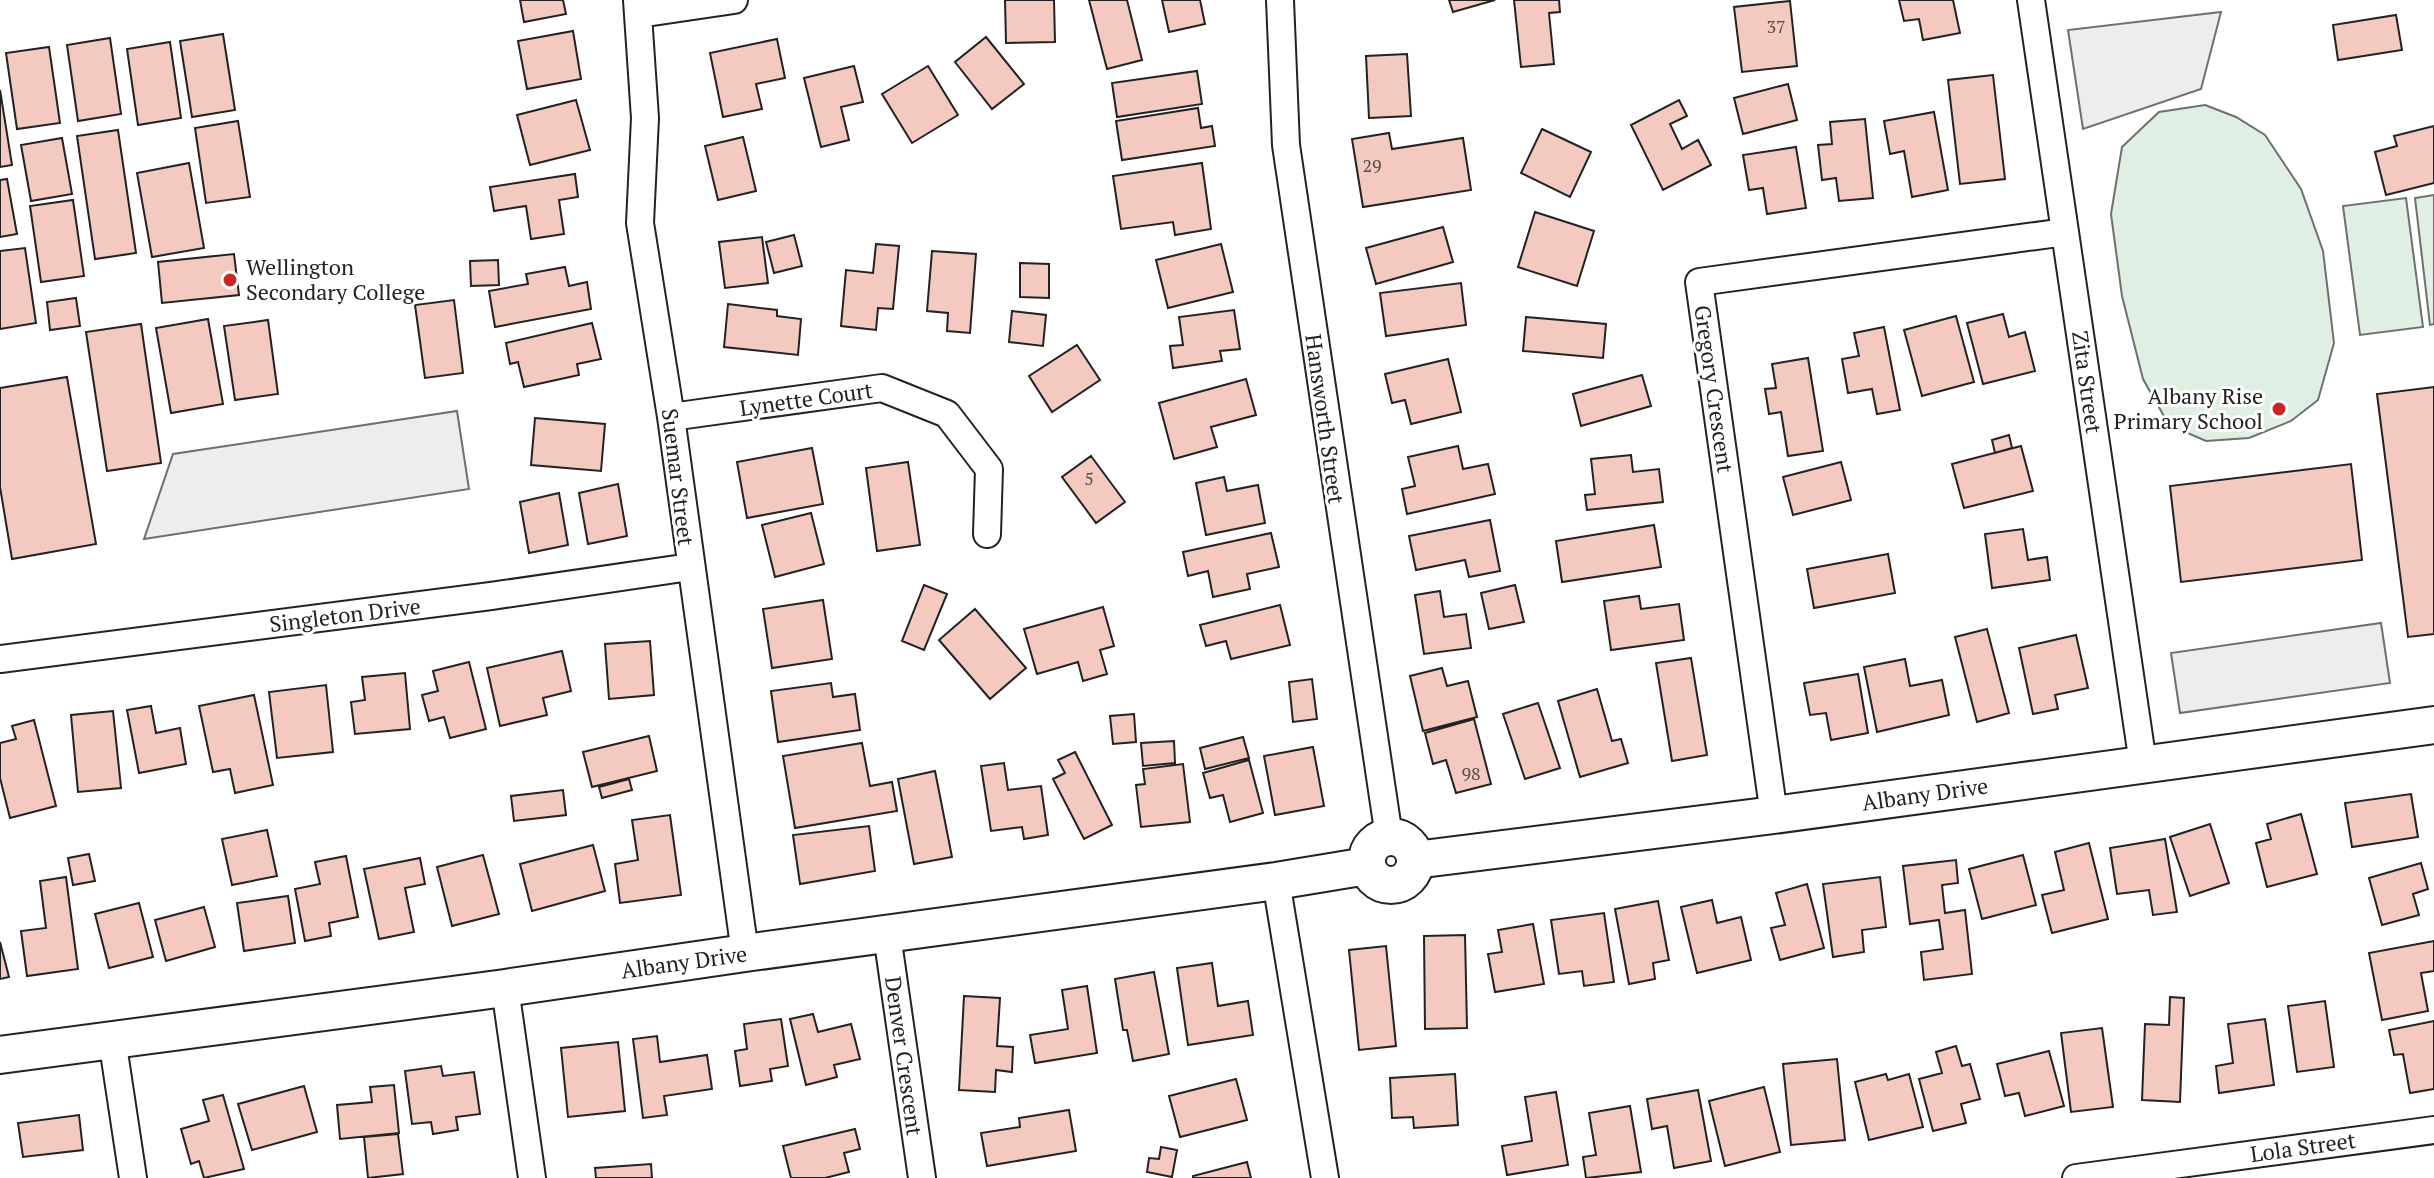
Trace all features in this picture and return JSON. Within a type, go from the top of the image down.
[{"type":"street","points":[[638,7],[734,0]]},
{"type":"street","name":"Hansworth Street","points":[[1280,0],[1286,145],[1402,848]]},
{"type":"street","name":"Zita Street","points":[[2031,0],[2143,764]]},
{"type":"street","name":"Suemar Street","points":[[638,7],[645,118],[640,223],[671,417],[745,953]]},
{"type":"street","name":"Gregory Crescent","points":[[1774,815],[1699,282],[2065,232]]},
{"type":"street","name":"Lynette Court","points":[[671,417],[882,388],[947,414],[989,469],[987,534]]},
{"type":"street","name":"Singleton Drive","points":[[0,659],[491,596],[690,567]]},
{"type":"street","name":"Albany Drive","points":[[0,1055],[505,988],[1367,866],[1375,879],[1390,886],[1406,881],[1415,868],[1402,848],[1774,815],[2434,725]]},
{"type":"street","points":[[1276,881],[1325,1178]]},
{"type":"street","name":"Denver Crescent","points":[[887,935],[922,1178]]},
{"type":"street","points":[[505,988],[532,1178]]},
{"type":"street","points":[[112,1039],[133,1178]]},
{"type":"street","name":"Lola Street","points":[[2076,1178],[2434,1130]]},
{"type":"green space","points":[[2205,105],[2236,117],[2265,135],[2301,189],[2323,251],[2334,343],[2318,400],[2291,421],[2249,438],[2206,441],[2169,425],[2143,379],[2122,296],[2111,214],[2122,147],[2159,112]]},
{"type":"green space","points":[[2434,195],[2434,324],[2430,325],[2415,198]]},
{"type":"green space","points":[[2406,198],[2423,327],[2360,335],[2343,206]]},
{"type":"shaded area","points":[[2221,12],[2201,89],[2083,129],[2068,30]]},
{"type":"shaded area","points":[[457,411],[469,489],[144,539],[173,454]]},
{"type":"shaded area","points":[[2381,623],[2390,683],[2180,713],[2171,653]]},
{"type":"building","points":[[520,0],[563,0],[566,14],[524,22]]},
{"type":"building","points":[[1005,0],[1054,0],[1055,42],[1006,43]]},
{"type":"building","points":[[1089,0],[1127,0],[1142,60],[1107,69]]},
{"type":"building","points":[[1162,0],[1200,0],[1205,24],[1169,32]]},
{"type":"building","points":[[1449,0],[1495,0],[1453,12]]},
{"type":"building","points":[[1514,0],[1559,0],[1560,12],[1549,13],[1554,64],[1521,67]]},
{"type":"building","points":[[1899,0],[1953,0],[1960,33],[1923,40],[1919,19],[1904,21]]},
{"type":"building","points":[[1790,1],[1797,66],[1742,72],[1734,7]]},
{"type":"building","points":[[2396,15],[2402,50],[2338,60],[2333,25]]},
{"type":"building","points":[[573,31],[581,79],[527,89],[518,41]]},
{"type":"building","points":[[223,34],[235,110],[192,117],[180,41]]},
{"type":"building","points":[[986,37],[1024,84],[992,109],[955,62]]},
{"type":"building","points":[[110,38],[121,114],[78,121],[67,45]]},
{"type":"building","points":[[777,39],[785,78],[756,84],[762,109],[723,117],[710,53]]},
{"type":"building","points":[[170,42],[181,118],[138,125],[127,49]]},
{"type":"building","points":[[49,47],[60,123],[17,129],[6,53]]},
{"type":"building","points":[[1407,54],[1411,116],[1369,118],[1366,56]]},
{"type":"building","points":[[854,66],[863,102],[841,107],[849,140],[821,147],[804,78]]},
{"type":"building","points":[[928,66],[958,115],[912,143],[882,94]]},
{"type":"building","points":[[1197,71],[1202,104],[1117,117],[1112,83]]},
{"type":"building","points":[[1993,75],[2005,179],[1960,184],[1948,80]]},
{"type":"building","points":[[1788,84],[1797,120],[1743,134],[1734,98]]},
{"type":"building","points":[[0,90],[12,165],[0,167]]},
{"type":"building","points":[[576,100],[590,150],[530,165],[517,115]]},
{"type":"building","points":[[1679,100],[1687,116],[1670,124],[1682,149],[1698,140],[1711,165],[1663,190],[1631,125]]},
{"type":"building","points":[[1198,108],[1201,128],[1212,126],[1215,146],[1122,160],[1116,121]]},
{"type":"building","points":[[1934,112],[1948,190],[1912,197],[1904,151],[1890,154],[1884,121]]},
{"type":"building","points":[[1865,119],[1873,198],[1839,201],[1836,178],[1822,180],[1818,145],[1832,144],[1830,122]]},
{"type":"building","points":[[238,121],[250,197],[206,203],[195,128]]},
{"type":"building","points":[[2434,126],[2434,183],[2386,195],[2375,152],[2397,146],[2394,136]]},
{"type":"building","points":[[1542,129],[1591,152],[1570,197],[1521,173]]},
{"type":"building","points":[[118,130],[136,253],[95,259],[77,136]]},
{"type":"building","points":[[1389,133],[1392,149],[1463,138],[1471,190],[1363,207],[1352,139]]},
{"type":"building","points":[[743,137],[756,191],[718,200],[705,146]]},
{"type":"building","points":[[62,138],[72,194],[31,201],[21,145]]},
{"type":"building","points":[[1796,147],[1806,208],[1767,214],[1763,188],[1749,190],[1743,155]]},
{"type":"building","points":[[189,163],[204,248],[152,257],[137,173]]},
{"type":"building","points":[[1202,163],[1211,229],[1175,235],[1173,222],[1121,229],[1113,176]]},
{"type":"building","points":[[575,174],[578,197],[559,200],[564,234],[531,239],[526,206],[494,211],[490,187]]},
{"type":"building","points":[[7,179],[17,234],[0,237],[0,180]]},
{"type":"building","points":[[73,200],[84,276],[41,282],[30,206]]},
{"type":"building","points":[[1535,212],[1594,231],[1577,286],[1518,267]]},
{"type":"building","points":[[1443,227],[1453,262],[1376,284],[1366,248]]},
{"type":"building","points":[[794,235],[802,266],[774,273],[766,242]]},
{"type":"building","points":[[762,237],[768,283],[725,288],[719,242]]},
{"type":"building","points":[[876,244],[899,246],[893,309],[878,308],[876,330],[841,326],[846,270],[873,273]]},
{"type":"building","points":[[1221,244],[1233,292],[1168,308],[1156,260]]},
{"type":"building","points":[[25,248],[36,323],[0,329],[0,251]]},
{"type":"building","points":[[932,251],[976,254],[970,333],[947,331],[948,313],[927,311]]},
{"type":"building","points":[[234,254],[239,295],[162,303],[158,262]]},
{"type":"building","points":[[498,260],[499,285],[471,286],[470,261]]},
{"type":"building","points":[[1020,263],[1049,264],[1049,298],[1020,297]]},
{"type":"building","points":[[565,267],[569,286],[587,282],[591,309],[495,327],[489,291],[528,284],[526,274]]},
{"type":"building","points":[[1461,283],[1466,325],[1386,336],[1380,293]]},
{"type":"building","points":[[76,298],[80,326],[50,330],[47,302]]},
{"type":"building","points":[[454,300],[463,373],[425,378],[415,305]]},
{"type":"building","points":[[728,304],[777,310],[777,316],[801,319],[798,355],[724,347]]},
{"type":"building","points":[[1234,310],[1240,349],[1220,351],[1222,361],[1173,368],[1170,346],[1183,345],[1179,317]]},
{"type":"building","points":[[1012,311],[1046,315],[1043,346],[1009,342]]},
{"type":"building","points":[[2003,314],[2009,337],[2025,332],[2035,371],[1983,384],[1967,323]]},
{"type":"building","points":[[1956,316],[1974,382],[1922,396],[1904,330]]},
{"type":"building","points":[[1526,317],[1606,324],[1603,358],[1523,351]]},
{"type":"building","points":[[208,319],[223,404],[171,413],[156,328]]},
{"type":"building","points":[[268,320],[278,394],[235,400],[224,326]]},
{"type":"building","points":[[592,323],[601,359],[577,364],[579,375],[524,387],[518,362],[510,364],[506,343]]},
{"type":"building","points":[[141,324],[161,463],[107,471],[86,332]]},
{"type":"building","points":[[1884,327],[1900,410],[1877,414],[1872,389],[1848,393],[1842,359],[1859,356],[1854,333]]},
{"type":"building","points":[[1077,345],[1100,380],[1052,412],[1029,376]]},
{"type":"building","points":[[1808,358],[1823,451],[1788,456],[1781,412],[1769,414],[1765,389],[1776,388],[1772,364]]},
{"type":"building","points":[[1448,359],[1461,412],[1411,424],[1405,400],[1392,403],[1385,374]]},
{"type":"building","points":[[1642,375],[1651,406],[1581,426],[1573,394]]},
{"type":"building","points":[[67,377],[96,544],[12,559],[0,487],[0,388]]},
{"type":"building","points":[[1246,379],[1256,415],[1211,427],[1217,447],[1174,459],[1159,403]]},
{"type":"building","points":[[2434,387],[2434,634],[2408,637],[2377,394]]},
{"type":"building","points":[[535,418],[605,424],[601,471],[531,465]]},
{"type":"building","points":[[2009,435],[2012,448],[1995,453],[1992,440]]},
{"type":"building","points":[[1458,446],[1463,469],[1488,464],[1495,494],[1407,514],[1402,489],[1415,486],[1408,457]]},
{"type":"building","points":[[2021,446],[2033,491],[1964,508],[1952,464]]},
{"type":"building","points":[[812,448],[823,504],[747,518],[737,462]]},
{"type":"building","points":[[1631,455],[1633,472],[1659,469],[1663,502],[1587,510],[1585,495],[1595,494],[1591,459]]},
{"type":"building","points":[[1091,456],[1125,502],[1096,523],[1062,477]]},
{"type":"building","points":[[908,462],[920,545],[877,551],[866,468]]},
{"type":"building","points":[[1841,462],[1851,500],[1793,515],[1783,477]]},
{"type":"building","points":[[2351,464],[2362,560],[2181,582],[2170,486]]},
{"type":"building","points":[[1224,477],[1227,491],[1258,485],[1265,523],[1206,535],[1196,483]]},
{"type":"building","points":[[618,484],[627,536],[588,544],[579,493]]},
{"type":"building","points":[[559,493],[568,545],[529,553],[520,502]]},
{"type":"building","points":[[811,513],[824,564],[775,577],[762,525]]},
{"type":"building","points":[[1490,520],[1500,571],[1469,577],[1465,560],[1416,570],[1409,536]]},
{"type":"building","points":[[1654,525],[1661,567],[1562,582],[1556,541]]},
{"type":"building","points":[[2023,529],[2028,560],[2047,557],[2050,580],[1992,588],[1985,534]]},
{"type":"building","points":[[1271,533],[1279,567],[1247,574],[1250,589],[1213,597],[1208,571],[1188,576],[1183,552]]},
{"type":"building","points":[[1888,554],[1895,593],[1814,608],[1807,569]]},
{"type":"building","points":[[924,585],[947,594],[924,650],[902,641]]},
{"type":"building","points":[[1515,585],[1524,622],[1489,629],[1481,593]]},
{"type":"building","points":[[1440,591],[1444,617],[1466,614],[1471,648],[1424,654],[1415,595]]},
{"type":"building","points":[[1639,596],[1641,609],[1679,604],[1684,640],[1611,650],[1604,601]]},
{"type":"building","points":[[823,600],[832,659],[772,668],[763,609]]},
{"type":"building","points":[[1280,605],[1290,645],[1231,659],[1226,641],[1206,646],[1200,625]]},
{"type":"building","points":[[1103,607],[1114,646],[1100,650],[1107,674],[1083,681],[1078,662],[1037,674],[1024,629]]},
{"type":"building","points":[[975,609],[1026,668],[990,699],[939,640]]},
{"type":"building","points":[[1987,629],[2009,713],[1977,722],[1955,637]]},
{"type":"building","points":[[2076,635],[2088,688],[2055,695],[2058,709],[2033,714],[2019,648]]},
{"type":"building","points":[[650,641],[654,695],[609,699],[605,644]]},
{"type":"building","points":[[562,651],[571,691],[543,698],[547,715],[500,726],[487,668]]},
{"type":"building","points":[[1691,658],[1707,755],[1672,761],[1656,663]]},
{"type":"building","points":[[1905,659],[1910,686],[1942,680],[1949,715],[1877,732],[1864,667]]},
{"type":"building","points":[[469,662],[486,729],[450,738],[444,717],[429,721],[422,695],[438,691],[433,671]]},
{"type":"building","points":[[1442,668],[1447,686],[1468,681],[1477,717],[1423,731],[1410,676]]},
{"type":"building","points":[[405,673],[410,729],[355,734],[351,702],[365,700],[362,677]]},
{"type":"building","points":[[1858,674],[1868,733],[1831,740],[1826,713],[1810,715],[1804,683]]},
{"type":"building","points":[[1312,679],[1317,719],[1293,722],[1289,682]]},
{"type":"building","points":[[831,683],[833,697],[855,694],[860,730],[778,742],[771,691]]},
{"type":"building","points":[[326,685],[333,752],[277,758],[269,692]]},
{"type":"building","points":[[1597,689],[1612,741],[1621,739],[1628,763],[1580,777],[1558,701]]},
{"type":"building","points":[[254,695],[273,785],[235,793],[230,769],[213,772],[199,706]]},
{"type":"building","points":[[1538,703],[1560,768],[1525,779],[1503,714]]},
{"type":"building","points":[[151,706],[156,733],[180,728],[186,764],[139,773],[127,710]]},
{"type":"building","points":[[113,711],[121,788],[78,792],[71,715]]},
{"type":"building","points":[[1134,714],[1136,742],[1113,744],[1110,716]]},
{"type":"building","points":[[1474,719],[1491,784],[1456,793],[1446,760],[1433,764],[1425,733]]},
{"type":"building","points":[[34,720],[56,806],[10,818],[0,778],[0,743],[16,739],[12,726]]},
{"type":"building","points":[[649,736],[657,771],[592,787],[583,752]]},
{"type":"building","points":[[1243,737],[1249,758],[1205,769],[1200,748]]},
{"type":"building","points":[[1174,741],[1175,763],[1143,766],[1141,743]]},
{"type":"building","points":[[862,743],[870,786],[892,782],[897,811],[795,828],[783,756]]},
{"type":"building","points":[[1313,747],[1324,806],[1275,815],[1264,756]]},
{"type":"building","points":[[1075,752],[1112,825],[1084,839],[1053,779],[1065,773],[1058,760]]},
{"type":"building","points":[[1249,760],[1263,813],[1230,822],[1223,795],[1210,798],[1203,773]]},
{"type":"building","points":[[1004,763],[1008,790],[1041,786],[1048,835],[1024,839],[1022,827],[991,831],[981,766]]},
{"type":"building","points":[[1183,764],[1190,822],[1141,827],[1136,785],[1145,784],[1143,769]]},
{"type":"building","points":[[935,771],[952,857],[914,864],[898,779]]},
{"type":"building","points":[[629,779],[632,790],[602,798],[599,787]]},
{"type":"building","points":[[563,790],[566,815],[514,821],[511,796]]},
{"type":"building","points":[[2411,794],[2418,837],[2352,847],[2345,803]]},
{"type":"building","points":[[2301,814],[2317,874],[2267,887],[2256,843],[2271,839],[2267,824]]},
{"type":"building","points":[[670,815],[681,895],[620,903],[615,864],[638,860],[632,820]]},
{"type":"building","points":[[2210,824],[2229,883],[2190,896],[2170,837]]},
{"type":"building","points":[[869,826],[875,871],[800,884],[793,835]]},
{"type":"building","points":[[267,830],[277,876],[232,885],[222,839]]},
{"type":"building","points":[[2165,839],[2177,912],[2153,915],[2149,890],[2117,894],[2110,848]]},
{"type":"building","points":[[2089,843],[2108,919],[2052,933],[2042,895],[2064,890],[2055,852]]},
{"type":"building","points":[[593,845],[605,891],[532,911],[520,864]]},
{"type":"building","points":[[89,854],[95,881],[73,885],[68,858]]},
{"type":"building","points":[[483,855],[499,914],[452,926],[437,867]]},
{"type":"building","points":[[2023,855],[2036,905],[1982,919],[1969,869]]},
{"type":"building","points":[[346,856],[358,917],[329,923],[331,936],[305,941],[295,889],[320,884],[315,862]]},
{"type":"building","points":[[420,858],[425,884],[405,888],[414,932],[379,939],[364,869]]},
{"type":"building","points":[[1956,860],[1958,883],[1942,885],[1945,913],[1965,910],[1972,974],[1924,980],[1921,952],[1943,949],[1939,920],[1910,924],[1903,866]]},
{"type":"building","points":[[2421,863],[2428,889],[2413,894],[2419,915],[2382,925],[2369,878]]},
{"type":"building","points":[[66,877],[78,969],[27,976],[21,931],[46,928],[40,881]]},
{"type":"building","points":[[1880,877],[1886,927],[1862,930],[1864,952],[1833,957],[1823,884]]},
{"type":"building","points":[[1807,884],[1824,948],[1780,960],[1771,928],[1785,925],[1776,893]]},
{"type":"building","points":[[288,896],[295,943],[244,951],[237,903]]},
{"type":"building","points":[[1712,900],[1717,923],[1741,917],[1751,960],[1697,973],[1681,907]]},
{"type":"building","points":[[1658,901],[1669,960],[1653,963],[1655,979],[1629,984],[1615,909]]},
{"type":"building","points":[[139,903],[153,957],[109,968],[95,914]]},
{"type":"building","points":[[204,907],[215,947],[166,961],[155,920]]},
{"type":"building","points":[[1604,913],[1614,982],[1584,986],[1582,971],[1559,974],[1551,920]]},
{"type":"building","points":[[1533,924],[1544,984],[1495,992],[1488,954],[1502,952],[1498,930]]},
{"type":"building","points":[[1465,935],[1467,1028],[1425,1029],[1424,936]]},
{"type":"building","points":[[2434,941],[2434,971],[2421,973],[2428,1011],[2382,1020],[2369,953]]},
{"type":"building","points":[[0,942],[9,977],[0,979]]},
{"type":"building","points":[[1386,946],[1396,1046],[1359,1050],[1349,950]]},
{"type":"building","points":[[1212,963],[1218,1006],[1248,1001],[1253,1035],[1188,1045],[1177,968]]},
{"type":"building","points":[[1154,972],[1169,1054],[1133,1061],[1127,1030],[1123,1030],[1115,979]]},
{"type":"building","points":[[1087,986],[1097,1053],[1035,1063],[1030,1035],[1068,1029],[1062,990]]},
{"type":"building","points":[[964,996],[1000,998],[997,1046],[1013,1047],[1012,1072],[996,1070],[995,1092],[959,1090]]},
{"type":"building","points":[[2170,997],[2184,998],[2180,1102],[2142,1100],[2145,1024],[2169,1025]]},
{"type":"building","points":[[2325,1001],[2334,1067],[2297,1072],[2288,1006]]},
{"type":"building","points":[[813,1014],[818,1032],[851,1024],[860,1059],[834,1065],[837,1077],[806,1085],[790,1019]]},
{"type":"building","points":[[781,1019],[788,1066],[770,1069],[772,1081],[740,1086],[735,1051],[747,1049],[744,1024]]},
{"type":"building","points":[[2265,1019],[2274,1085],[2219,1093],[2216,1066],[2233,1063],[2228,1024]]},
{"type":"building","points":[[2434,1021],[2434,1089],[2410,1093],[2403,1054],[2394,1055],[2389,1030]]},
{"type":"building","points":[[2102,1028],[2113,1107],[2071,1112],[2061,1033]]},
{"type":"building","points":[[657,1036],[660,1062],[707,1055],[712,1089],[664,1096],[667,1115],[643,1118],[633,1039]]},
{"type":"building","points":[[618,1042],[625,1111],[568,1117],[561,1048]]},
{"type":"building","points":[[1956,1046],[1962,1066],[1970,1064],[1980,1099],[1961,1104],[1966,1123],[1933,1131],[1919,1079],[1942,1073],[1936,1052]]},
{"type":"building","points":[[2049,1051],[2064,1106],[2025,1116],[2019,1093],[2005,1096],[1997,1064]]},
{"type":"building","points":[[1837,1059],[1845,1140],[1791,1145],[1783,1064]]},
{"type":"building","points":[[441,1066],[443,1076],[474,1072],[480,1114],[456,1117],[458,1130],[433,1134],[431,1122],[412,1124],[405,1071]]},
{"type":"building","points":[[1455,1074],[1458,1125],[1414,1128],[1413,1117],[1392,1118],[1390,1078]]},
{"type":"building","points":[[1886,1074],[1888,1080],[1909,1074],[1923,1127],[1869,1140],[1855,1082]]},
{"type":"building","points":[[1236,1079],[1247,1120],[1180,1137],[1169,1096]]},
{"type":"building","points":[[394,1085],[399,1133],[340,1139],[337,1105],[372,1102],[370,1087]]},
{"type":"building","points":[[304,1086],[317,1132],[252,1150],[238,1104]]},
{"type":"building","points":[[1764,1087],[1780,1152],[1725,1166],[1709,1101]]},
{"type":"building","points":[[1698,1090],[1711,1161],[1674,1168],[1667,1126],[1652,1129],[1647,1099]]},
{"type":"building","points":[[1556,1092],[1568,1165],[1507,1175],[1502,1146],[1532,1141],[1525,1097]]},
{"type":"building","points":[[223,1095],[244,1169],[204,1178],[199,1161],[191,1164],[181,1129],[209,1121],[203,1100]]},
{"type":"building","points":[[1630,1106],[1641,1172],[1586,1178],[1583,1157],[1596,1155],[1589,1113]]},
{"type":"building","points":[[1069,1110],[1076,1151],[987,1166],[981,1133],[1020,1127],[1019,1118]]},
{"type":"building","points":[[79,1115],[83,1150],[23,1157],[18,1123]]},
{"type":"building","points":[[855,1129],[860,1149],[844,1153],[849,1172],[825,1178],[791,1178],[783,1146]]},
{"type":"building","points":[[398,1134],[403,1174],[368,1178],[364,1137]]},
{"type":"building","points":[[1161,1147],[1177,1150],[1172,1177],[1147,1172],[1149,1158],[1159,1159]]},
{"type":"building","points":[[1247,1162],[1251,1178],[1193,1178],[1193,1176]]},
{"type":"building","points":[[651,1164],[652,1178],[596,1178],[595,1168]]},
{"type":"place","name":"Wellington Secondary College","points":[[230,280]]},
{"type":"place","name":"Albany Rise Primary School","points":[[2279,409]]}]
